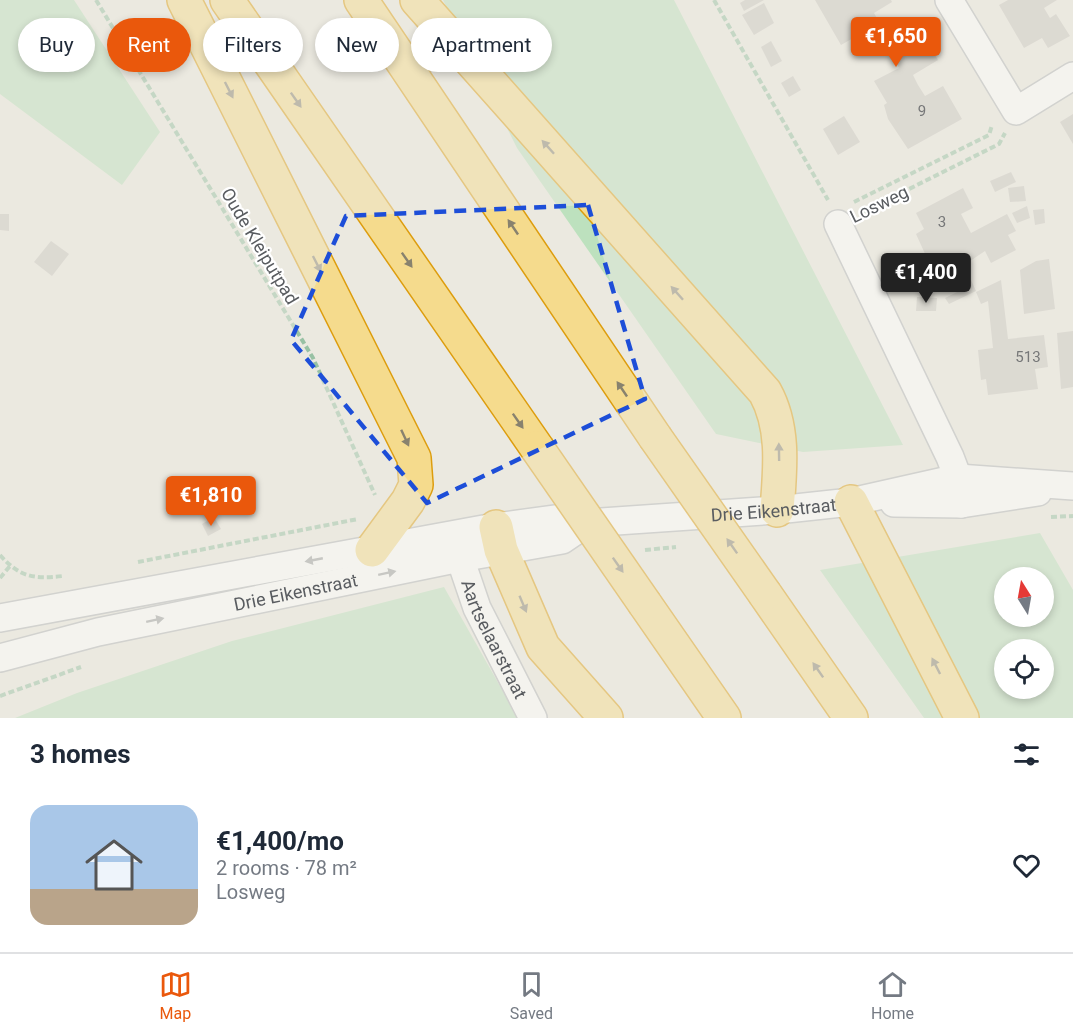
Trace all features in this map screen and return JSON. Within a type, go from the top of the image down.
[{"type":"highway","points":[[184,0],[414,458],[416,485],[408,501],[372,550]]},
{"type":"highway","points":[[227,0],[723,718]]},
{"type":"highway","points":[[361,0],[655,437],[851,718]]},
{"type":"highway","points":[[417,0],[765,392],[775,410],[778,427],[777,510]]},
{"type":"highway","points":[[851,502],[962,718]]},
{"type":"highway","points":[[498,539],[543,647],[606,718]]},
{"type":"street","points":[[949,0],[1010,102],[1073,76]]},
{"type":"street","name":"Losweg","points":[[836,218],[950,457],[958,478],[961,504]]},
{"type":"street","name":"Drie Eikenstraat","points":[[0,618],[372,550],[498,539],[562,540],[587,523],[777,510],[851,502],[958,478],[1073,486]]},
{"type":"street","name":"Drie Eikenstraat","points":[[851,502],[961,504],[1073,486]]},
{"type":"street","name":"Drie Eikenstraat","points":[[0,658],[98,632],[460,558],[498,539]]},
{"type":"street","name":"Aartselaarstraat","points":[[460,558],[477,608],[533,718]]},
{"type":"street","points":[[0,601],[10,607],[46,610]]},
{"type":"path","name":"Oude Kleiputpad","points":[[96,0],[313,358],[380,504]]},
{"type":"path","points":[[714,0],[836,218],[989,135],[1010,102]]},
{"type":"path","name":"Losweg","points":[[836,218],[999,144],[1010,102]]},
{"type":"path","points":[[129,564],[361,519]]},
{"type":"path","points":[[0,555],[10,566],[37,579],[72,575]]},
{"type":"path","points":[[0,578],[10,566]]},
{"type":"path","points":[[0,696],[85,666]]},
{"type":"highlighted area","points":[[588,205],[645,399],[427,503],[291,340],[346,216]]},
{"type":"green space","points":[[0,0],[74,0],[86,18],[18,18],[18,72],[95,72],[95,32],[107,51],[107,72],[121,72],[160,132],[122,185],[0,94]]},
{"type":"green space","points":[[443,0],[674,0],[903,445],[803,452],[716,434],[517,148],[479,72],[552,72],[552,18],[452,18]]},
{"type":"green space","points":[[1040,533],[1073,590],[1073,718],[924,718],[820,570]]},
{"type":"green space","points":[[444,587],[518,718],[15,718],[77,693],[232,641]]},
{"type":"building","points":[[745,0],[764,0],[744,11],[740,3]]},
{"type":"building","points":[[815,0],[891,0],[892,2],[874,13],[886,34],[914,17],[938,60],[913,75],[925,96],[943,86],[962,119],[908,149],[888,119],[884,105],[887,103],[874,81],[899,68],[888,48],[878,54],[871,43],[862,49],[855,37],[841,45]]},
{"type":"building","points":[[1008,0],[1057,0],[1044,8],[1050,18],[1056,14],[1070,36],[1048,48],[1042,38],[1024,48],[999,5]]},
{"type":"building","points":[[764,3],[774,23],[754,35],[742,15]]},
{"type":"building","points":[[771,41],[782,61],[771,67],[761,47]]},
{"type":"building","points":[[793,76],[801,90],[789,97],[781,83]]},
{"type":"building","points":[[1073,114],[1073,144],[1060,122]]},
{"type":"building","points":[[844,116],[860,142],[838,155],[823,129]]},
{"type":"building","points":[[1011,172],[1016,182],[995,192],[990,181]]},
{"type":"building","points":[[1024,186],[1026,201],[1010,202],[1008,188]]},
{"type":"building","points":[[963,188],[973,208],[961,214],[971,233],[1007,214],[1016,231],[1008,235],[1016,250],[991,263],[985,251],[970,261],[971,263],[937,280],[916,234],[924,229],[916,213]]},
{"type":"building","points":[[1027,206],[1030,218],[1017,223],[1012,213]]},
{"type":"building","points":[[1044,209],[1045,223],[1035,225],[1033,210]]},
{"type":"building","points":[[0,214],[9,214],[9,231],[0,230]]},
{"type":"building","points":[[51,241],[69,254],[52,276],[34,262]]},
{"type":"building","points":[[1049,259],[1055,309],[1024,314],[1020,270],[1036,261]]},
{"type":"building","points":[[971,280],[976,291],[949,304],[945,298],[959,291],[956,287]]},
{"type":"building","points":[[1001,280],[1008,339],[1044,335],[1048,367],[1035,369],[1038,389],[988,395],[986,379],[981,380],[978,350],[993,348],[988,301],[981,304],[976,292]]},
{"type":"building","points":[[917,297],[937,298],[936,311],[916,311]]},
{"type":"building","points":[[1073,331],[1073,387],[1061,389],[1057,333]]},
{"type":"building","points":[[214,517],[221,529],[208,536],[202,524]]}]
